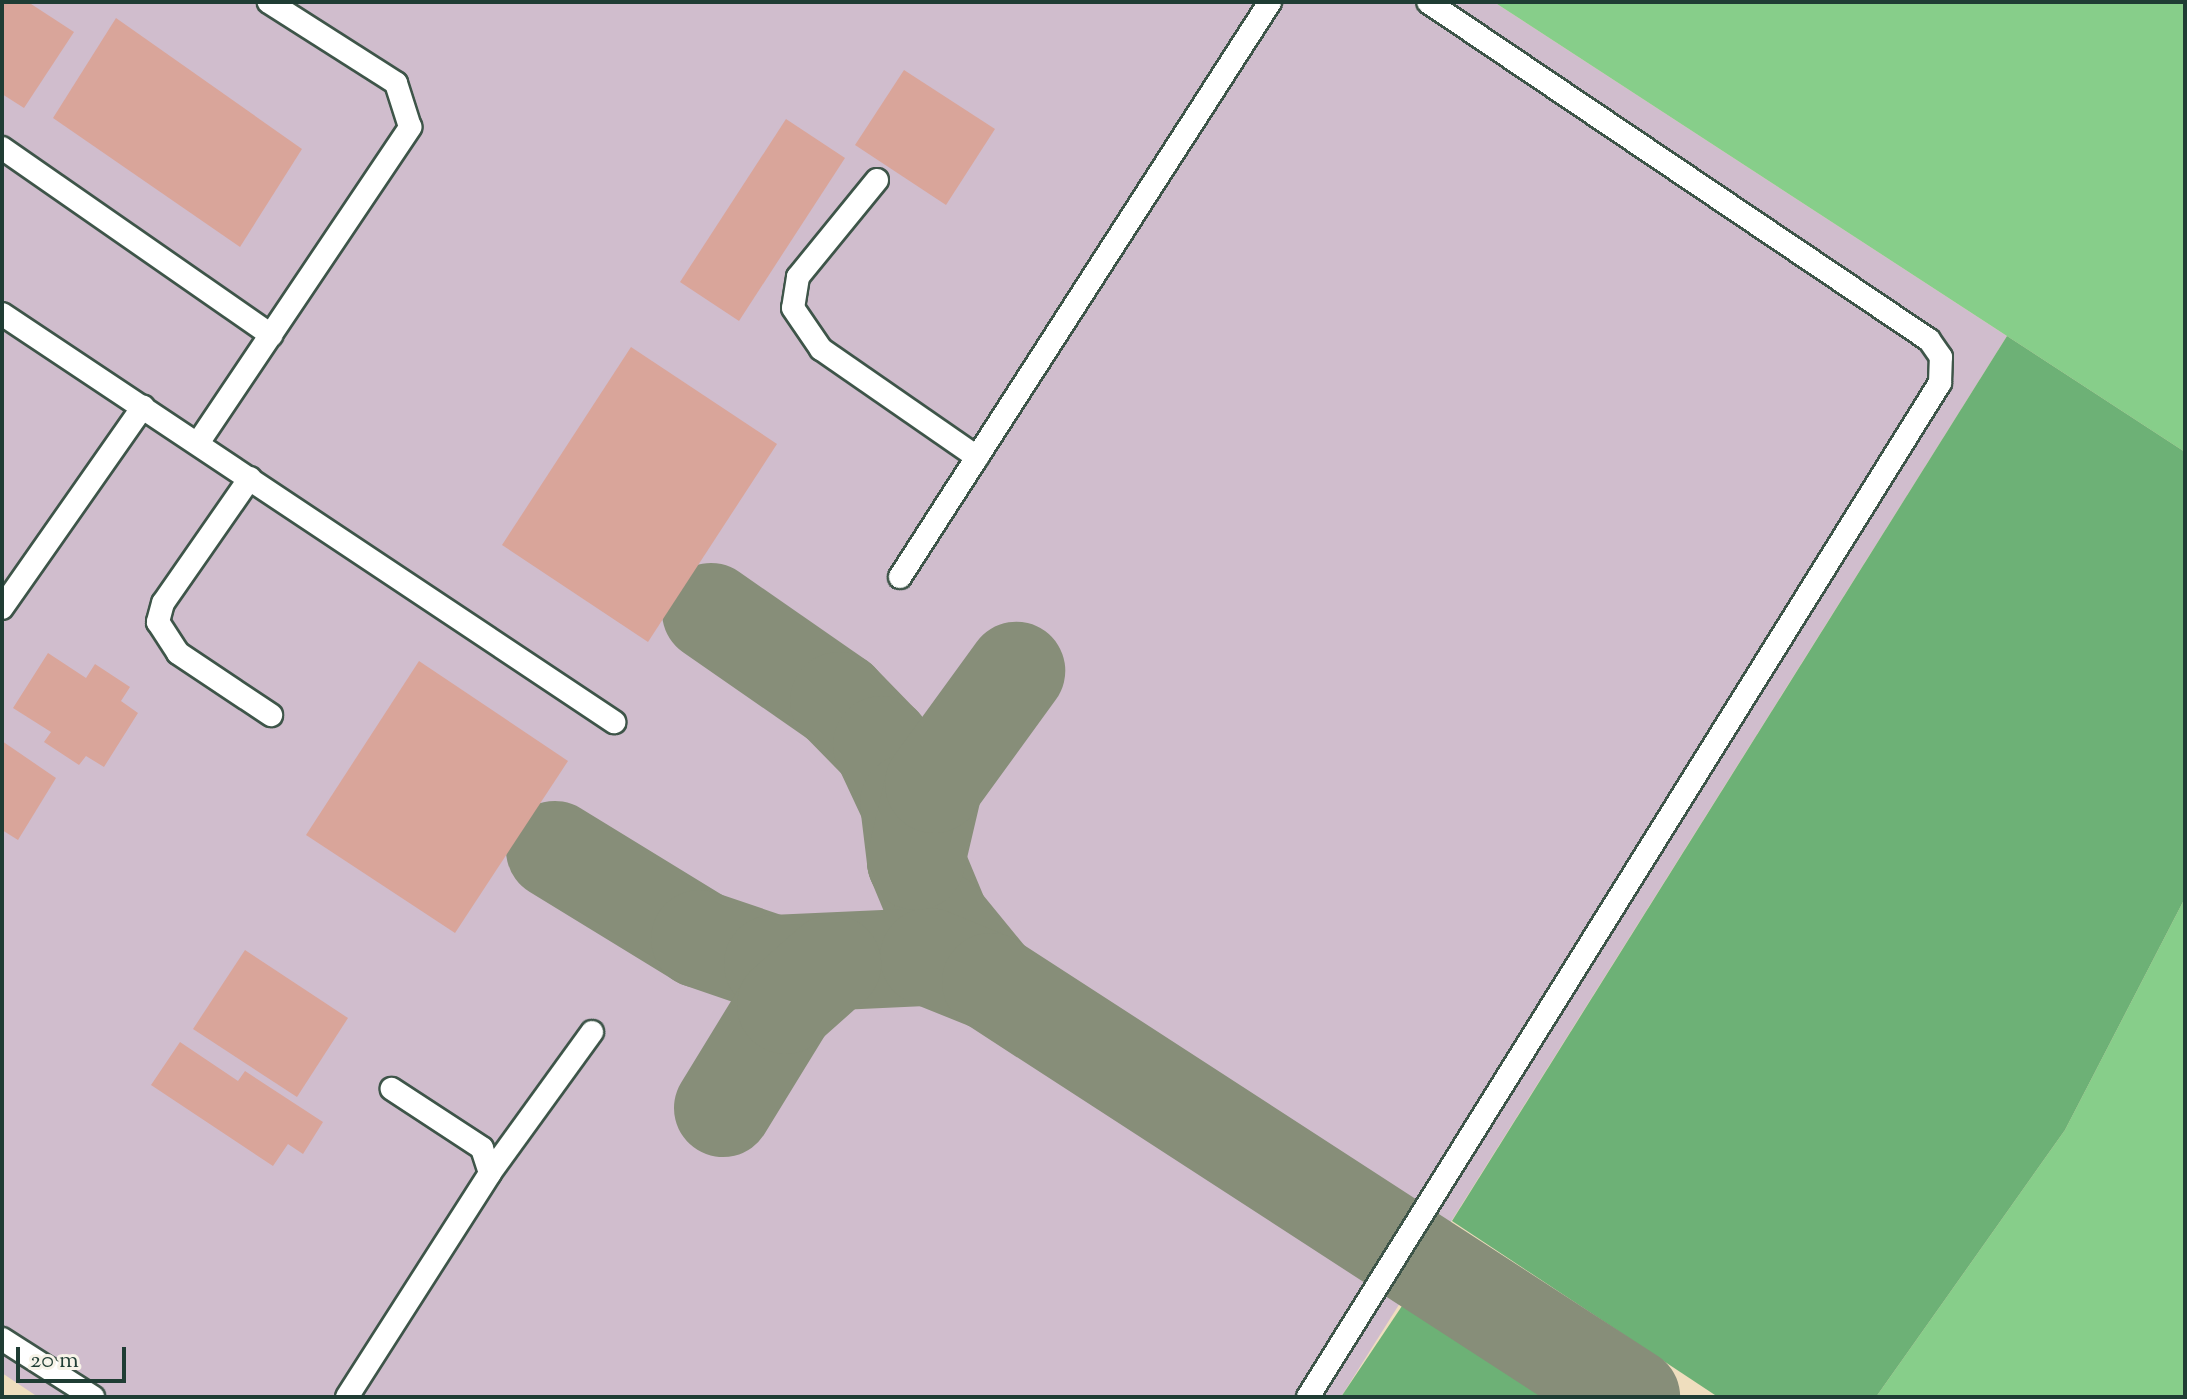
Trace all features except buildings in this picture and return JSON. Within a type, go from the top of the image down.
[{"type":"lane","points":[[198,443],[410,127],[396,83],[269,2]]},
{"type":"lane","points":[[900,577],[1270,2]]},
{"type":"lane","points":[[1308,1397],[1940,383],[1941,357],[1929,340],[1428,2]]},
{"type":"lane","points":[[2,148],[271,335]]},
{"type":"lane","points":[[877,180],[798,277],[793,308],[821,349],[977,457]]},
{"type":"lane","points":[[2,314],[614,722]]},
{"type":"lane","points":[[2,608],[143,407]]},
{"type":"lane","points":[[250,478],[163,603],[158,622],[178,653],[271,715]]},
{"type":"lane","points":[[347,1397],[490,1173],[592,1032]]},
{"type":"lane","points":[[392,1089],[482,1148],[490,1173]]},
{"type":"lane","points":[[2,1339],[93,1397]]},
{"type":"shaded area","points":[[2,2],[1494,2],[2007,336],[1341,1397],[38,1397],[2,1373]]},
{"type":"green space","points":[[1494,2],[2185,2],[2185,452],[2007,336]]},
{"type":"green space","points":[[2007,336],[2185,452],[2185,898],[2065,1130],[1876,1397],[1718,1397],[1452,1221]]},
{"type":"green space","points":[[2185,898],[2185,1397],[1876,1397],[2065,1130]]},
{"type":"green space","points":[[1404,1303],[1546,1397],[1341,1397]]},
{"type":"taxiway","points":[[711,612],[839,701],[882,745],[909,803],[916,861],[941,921],[991,982]]},
{"type":"taxiway","points":[[916,861],[934,784],[1016,671]]},
{"type":"taxiway","points":[[555,850],[700,939],[773,964],[929,957],[991,982],[1631,1397]]},
{"type":"taxiway","points":[[723,1108],[786,1005],[832,964]]}]
